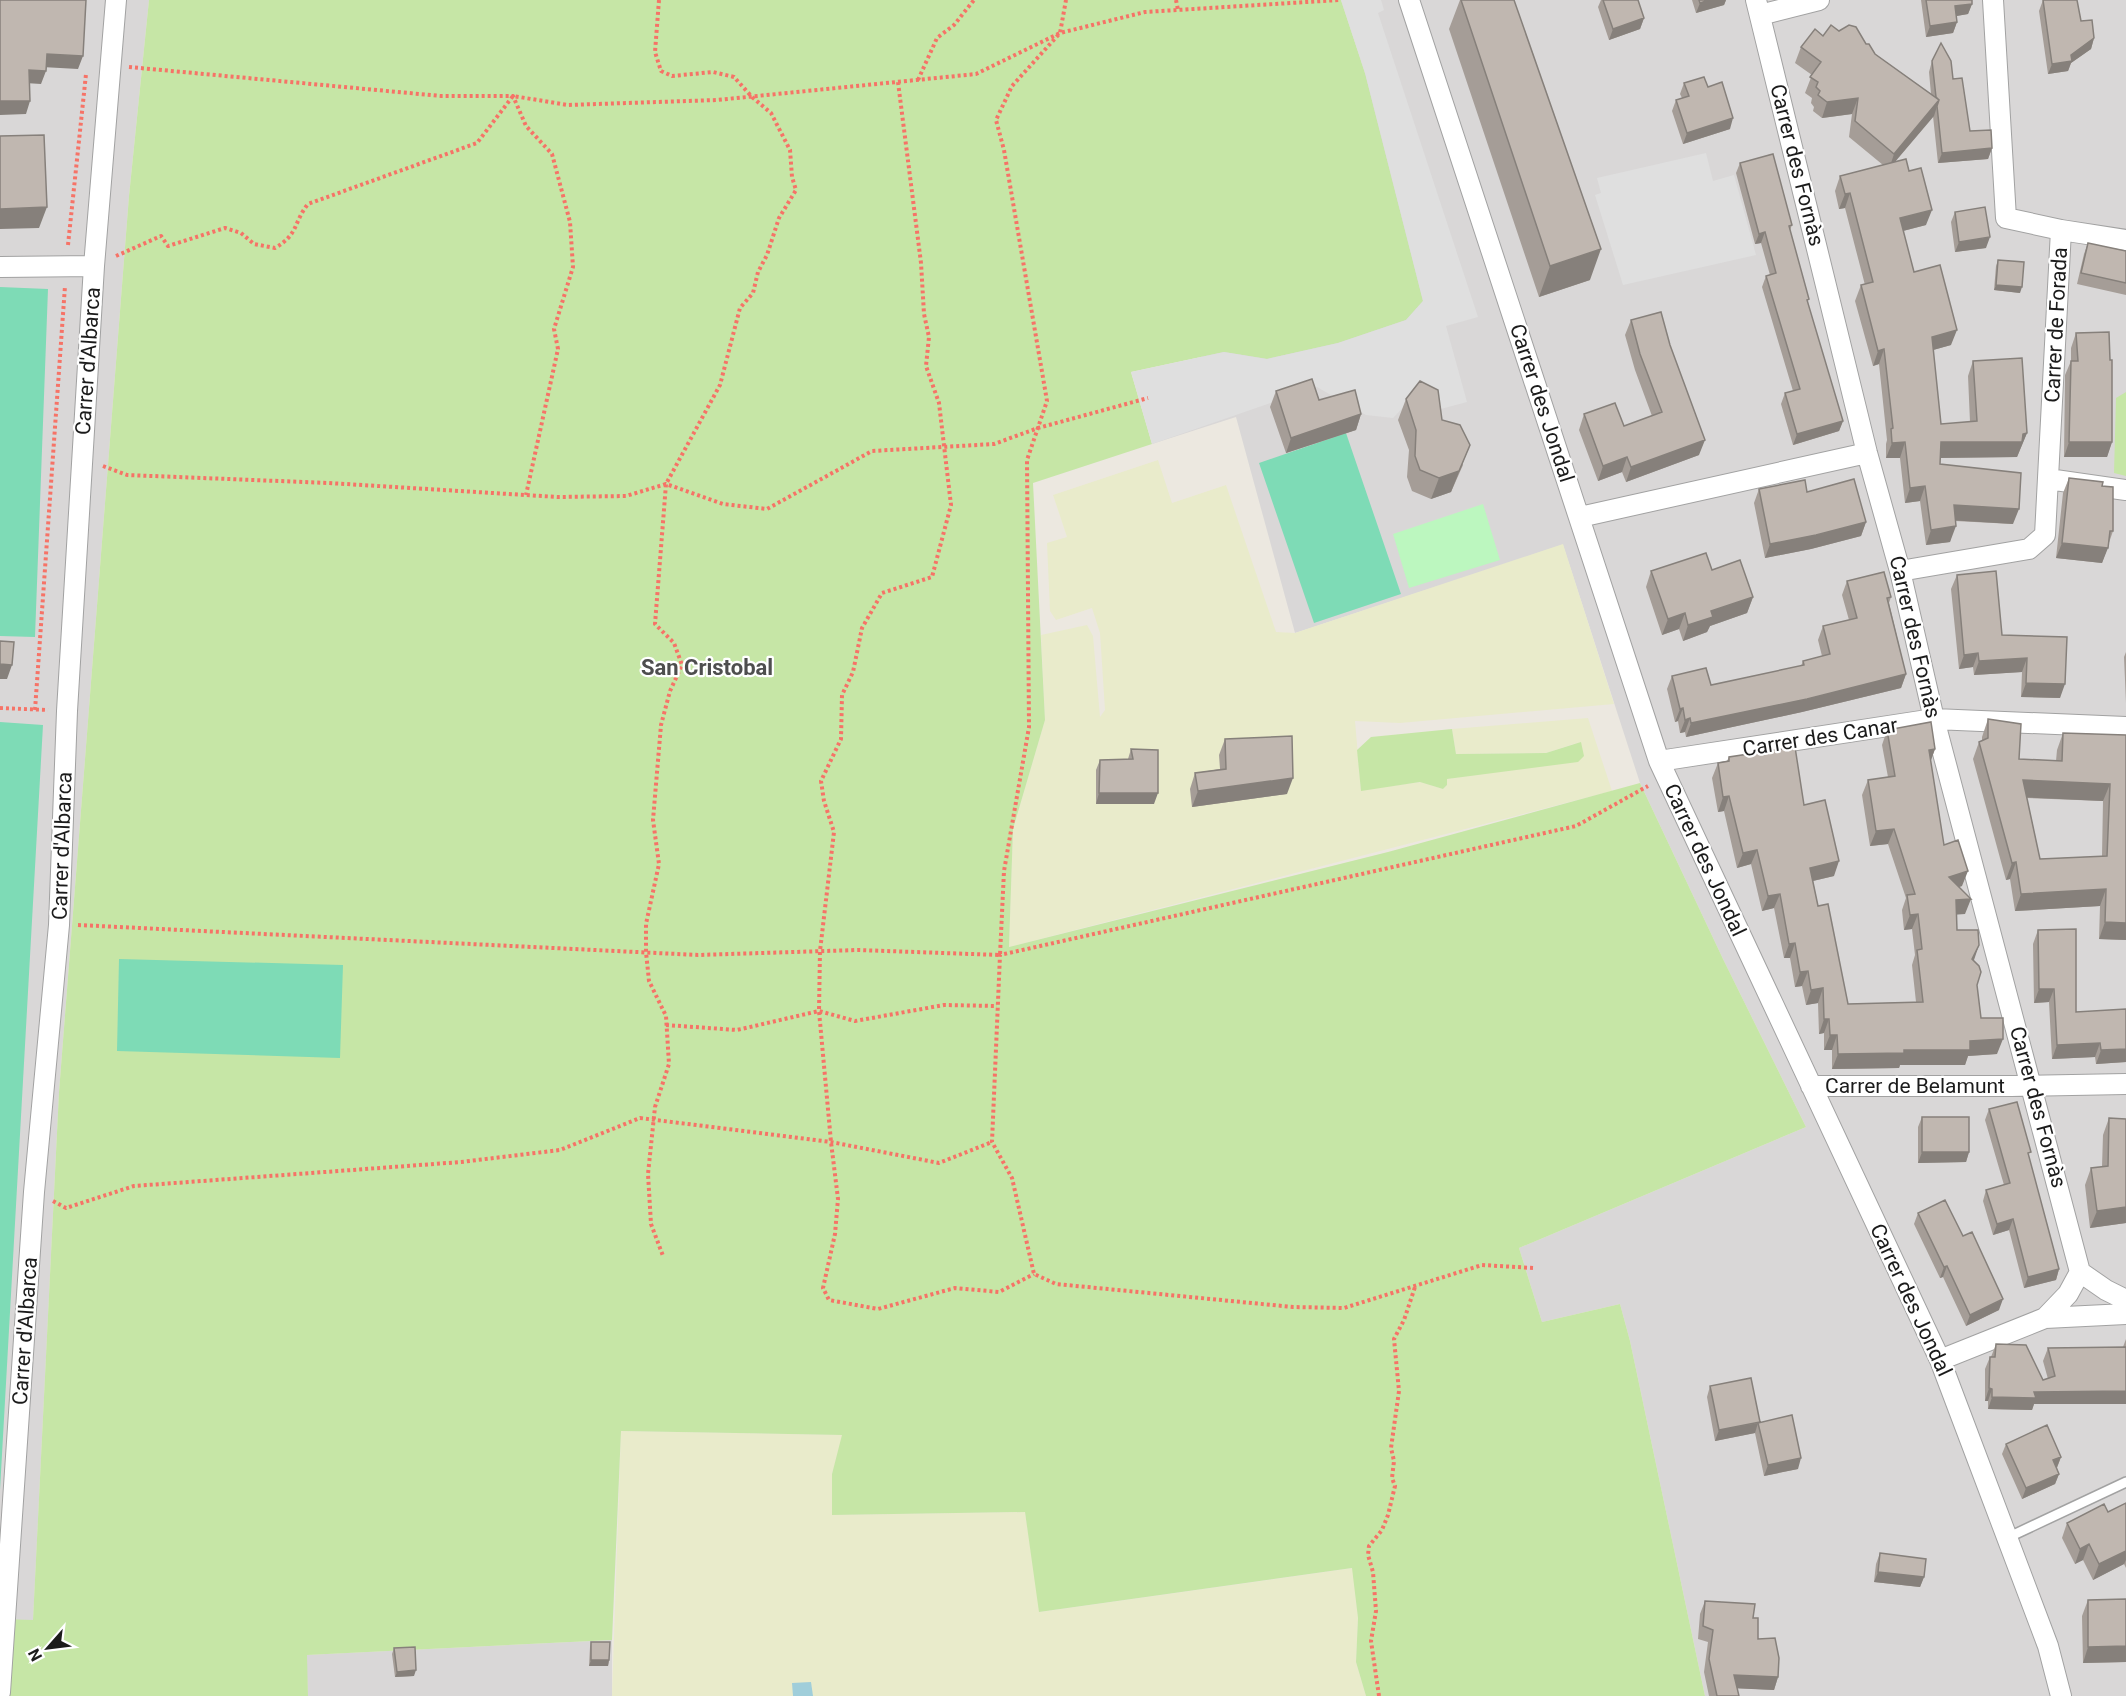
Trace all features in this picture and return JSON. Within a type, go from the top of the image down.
[{"type":"street","name":"Carrer d'Albarca","points":[[0,1692],[4,1577],[34,1192],[59,925],[67,711],[82,458],[94,266],[116,0]]},
{"type":"street","name":"Carrer des Jondal","points":[[1409,0],[1663,769],[1940,1360],[2048,1646],[2061,1696]]},
{"type":"street","points":[[1758,7],[1819,0]]},
{"type":"street","name":"Carrer de Forada","points":[[1900,571],[2029,549],[2045,535],[2061,230],[2006,218],[1993,0]]},
{"type":"street","name":"Carrer des Fornàs","points":[[1758,7],[1867,453],[1900,571],[1934,719],[2080,1272]]},
{"type":"street","points":[[2061,230],[2126,240]]},
{"type":"street","points":[[0,267],[94,266]]},
{"type":"street","points":[[1580,517],[1867,453]]},
{"type":"street","points":[[2048,479],[2126,490]]},
{"type":"street","name":"Carrer des Canar","points":[[1663,769],[1934,719],[2126,727]]},
{"type":"street","name":"Carrer de Belamunt","points":[[1811,1086],[2126,1084]]},
{"type":"street","points":[[2046,1318],[2068,1293],[2080,1272],[2106,1290],[2126,1300]]},
{"type":"street","points":[[1940,1360],[2046,1318],[2126,1314]]},
{"type":"lane","points":[[2009,1538],[2126,1482]]},
{"type":"path","points":[[659,0],[655,52],[661,71],[672,76],[713,72],[734,77],[771,113],[790,150],[792,177],[796,190],[779,218],[767,255],[758,272],[753,293],[740,308],[720,385],[666,484],[655,624],[674,643],[682,665],[670,691],[661,725],[653,820],[659,864],[646,924],[646,952],[650,981],[666,1016],[669,1064],[655,1107],[648,1174],[651,1224],[663,1257]]},
{"type":"path","points":[[918,80],[937,38],[954,25],[974,0]]},
{"type":"path","points":[[1066,0],[1060,33],[1012,86],[996,120],[1004,150],[1047,400],[1027,460],[1029,727],[1004,871],[992,1142],[1012,1178],[1034,1274],[1056,1284],[1293,1307],[1344,1308],[1482,1265],[1533,1268]]},
{"type":"path","points":[[1176,0],[1178,10]]},
{"type":"path","points":[[111,63],[139,68],[441,96],[513,96],[568,105],[717,100],[976,74],[1060,33],[1145,12],[1339,0]]},
{"type":"path","points":[[35,710],[66,266],[86,72]]},
{"type":"path","points":[[898,82],[921,263],[924,314],[929,337],[926,366],[939,403],[951,505],[932,577],[882,593],[862,627],[853,672],[842,695],[841,739],[821,781],[824,801],[834,832],[820,951],[819,1011],[838,1199],[835,1234],[823,1288],[829,1300],[878,1309],[955,1288],[999,1292],[1034,1274]]},
{"type":"path","points":[[94,266],[161,236],[168,246],[225,228],[241,233],[254,244],[275,248],[286,242],[294,232],[299,215],[308,204],[477,143],[513,96]]},
{"type":"path","points":[[513,96],[526,126],[552,154],[570,222],[573,267],[554,329],[558,349],[526,495]]},
{"type":"path","points":[[53,457],[82,458],[128,475],[329,483],[558,497],[626,495],[666,484],[723,504],[767,509],[872,451],[994,444],[1148,398]]},
{"type":"path","points":[[0,708],[67,711]]},
{"type":"path","points":[[59,925],[698,955],[858,950],[1000,955],[1576,826],[1663,769]]},
{"type":"path","points":[[666,1025],[737,1030],[819,1011],[855,1021],[944,1005],[997,1006]]},
{"type":"path","points":[[34,1192],[66,1208],[134,1186],[461,1162],[561,1150],[640,1118],[831,1142],[939,1163],[992,1142]]},
{"type":"path","points":[[1379,1696],[1371,1641],[1376,1611],[1373,1572],[1368,1555],[1369,1546],[1382,1530],[1388,1515],[1395,1486],[1392,1478],[1394,1461],[1391,1448],[1399,1391],[1394,1339],[1404,1320],[1415,1286]]},
{"type":"shaded area","points":[[0,0],[149,0],[129,196],[59,1092],[33,1621],[0,1619]]},
{"type":"shaded area","points":[[1341,0],[2126,0],[2126,1696],[1705,1696],[1630,1341],[1620,1304],[1542,1322],[1519,1248],[1806,1127],[1640,783],[1563,545],[1295,633],[1236,417],[1152,444],[1365,73]]},
{"type":"shaded area","points":[[1341,0],[1381,0],[1384,10],[1378,13],[1478,317],[1446,326],[1467,402],[1437,410],[1409,401],[1393,418],[1366,415],[1317,387],[1152,444],[1131,372],[1224,352],[1267,359],[1338,343],[1406,320],[1423,301],[1365,73]]},
{"type":"shaded area","points":[[1706,153],[1713,181],[1734,175],[1756,255],[1623,285],[1595,195],[1601,193],[1597,178]]},
{"type":"shaded area","points":[[612,1640],[612,1696],[308,1696],[306,1655]]},
{"type":"green space","points":[[149,0],[1341,0],[1365,73],[1423,301],[1406,320],[1338,343],[1267,359],[1224,352],[1131,372],[1152,444],[1033,483],[1045,720],[1013,829],[1009,947],[1388,852],[1640,783],[1806,1127],[1519,1248],[1542,1322],[1620,1304],[1630,1341],[1705,1696],[1366,1696],[1356,1662],[1358,1618],[1352,1568],[1039,1612],[1025,1512],[832,1515],[832,1474],[842,1435],[621,1431],[612,1640],[307,1655],[308,1696],[0,1696],[0,1619],[33,1620],[59,1092],[129,196]]},
{"type":"green space","points":[[0,287],[48,289],[35,637],[0,636]]},
{"type":"green space","points":[[2126,392],[2126,476],[2114,473],[2116,398]]},
{"type":"green space","points":[[1346,433],[1401,594],[1314,623],[1259,463]]},
{"type":"green space","points":[[1158,460],[1172,503],[1226,485],[1276,632],[1295,633],[1563,544],[1614,704],[1400,723],[1355,721],[1361,790],[1421,782],[1443,789],[1447,785],[1447,779],[1504,770],[1580,742],[1546,753],[1456,754],[1452,729],[1588,718],[1612,791],[1009,947],[1013,829],[1045,720],[1041,635],[1087,625],[1093,636],[1100,717],[1105,710],[1100,633],[1092,608],[1056,620],[1050,611],[1047,543],[1067,537],[1053,495]]},
{"type":"green space","points":[[1483,504],[1500,560],[1409,588],[1393,534]]},
{"type":"green space","points":[[0,722],[43,725],[0,1490]]},
{"type":"green space","points":[[1452,729],[1456,754],[1546,753],[1581,742],[1584,756],[1578,762],[1447,779],[1447,785],[1443,789],[1420,782],[1361,791],[1357,750],[1371,737]]},
{"type":"green space","points":[[119,959],[343,965],[340,1058],[117,1051]]},
{"type":"green space","points":[[621,1431],[843,1435],[832,1474],[833,1515],[1025,1512],[1040,1612],[1353,1568],[1358,1618],[1356,1662],[1366,1696],[612,1696]]},
{"type":"water","points":[[811,1682],[813,1696],[793,1696],[792,1683]]},
{"type":"building","points":[[0,0],[86,0],[83,56],[47,54],[46,71],[29,70],[30,101],[0,101]]},
{"type":"building","points":[[1461,0],[1514,0],[1601,249],[1550,266]]},
{"type":"building","points":[[1603,0],[1638,0],[1644,18],[1613,29]]},
{"type":"building","points":[[1926,0],[1972,0],[1972,4],[1955,6],[1957,22],[1930,26]]},
{"type":"building","points":[[2043,0],[2077,0],[2081,21],[2092,20],[2094,38],[2071,55],[2072,61],[2052,64]]},
{"type":"building","points":[[1831,25],[1839,31],[1849,25],[1856,27],[1875,54],[1939,100],[1894,154],[1855,121],[1858,98],[1827,102],[1818,95],[1820,91],[1816,87],[1818,82],[1810,77],[1821,62],[1801,47],[1815,29],[1823,36]]},
{"type":"building","points":[[1941,43],[1951,61],[1953,79],[1962,78],[1970,131],[1991,130],[1992,148],[1942,153],[1937,106],[1939,100],[1936,97],[1932,61]]},
{"type":"building","points":[[1704,77],[1708,87],[1722,82],[1733,118],[1687,133],[1676,100],[1689,96],[1684,83]]},
{"type":"building","points":[[44,135],[47,207],[0,209],[0,136]]},
{"type":"building","points":[[1773,154],[1792,225],[1789,226],[1809,299],[1807,300],[1843,421],[1797,434],[1785,393],[1800,389],[1766,276],[1776,273],[1765,232],[1759,234],[1740,163]]},
{"type":"building","points":[[1906,159],[1909,171],[1921,168],[1932,210],[1900,218],[1914,272],[1940,265],[1957,330],[1932,337],[1941,424],[1977,421],[1973,361],[2022,358],[2027,433],[2023,434],[2022,442],[1941,442],[1940,464],[2021,473],[2019,509],[1954,505],[1956,526],[1931,530],[1925,486],[1910,488],[1905,442],[1892,443],[1891,429],[1893,428],[1884,349],[1878,351],[1861,285],[1873,282],[1850,193],[1845,194],[1840,176]]},
{"type":"building","points":[[1985,207],[1990,237],[1959,242],[1955,212]]},
{"type":"building","points":[[2088,243],[2126,251],[2126,283],[2081,273]]},
{"type":"building","points":[[1998,260],[2024,262],[2022,287],[1996,285]]},
{"type":"building","points":[[1661,312],[1670,345],[1705,440],[1631,467],[1627,457],[1603,466],[1584,414],[1615,403],[1624,426],[1662,412],[1640,354],[1631,320]]},
{"type":"building","points":[[2109,332],[2110,360],[2112,360],[2112,442],[2069,442],[2071,361],[2078,361],[2076,333]]},
{"type":"building","points":[[1312,379],[1319,400],[1355,390],[1361,414],[1291,438],[1276,391]]},
{"type":"building","points":[[1420,381],[1438,390],[1442,420],[1460,425],[1470,445],[1459,471],[1439,478],[1420,470],[1415,456],[1416,430],[1406,399]]},
{"type":"building","points":[[2069,478],[2103,482],[2102,486],[2113,487],[2113,531],[2110,531],[2108,548],[2062,543]]},
{"type":"building","points":[[1854,479],[1866,522],[1770,544],[1759,489],[1805,480],[1807,492]]},
{"type":"building","points":[[1706,553],[1712,570],[1740,560],[1753,597],[1711,611],[1713,617],[1688,625],[1685,613],[1668,619],[1651,571]]},
{"type":"building","points":[[1996,571],[2002,635],[2067,637],[2065,684],[2026,683],[2027,658],[1979,661],[1978,653],[1964,655],[1957,575]]},
{"type":"building","points":[[1884,572],[1891,597],[1887,598],[1906,674],[1807,699],[1691,723],[1690,718],[1685,720],[1672,676],[1706,668],[1711,685],[1804,665],[1803,661],[1830,654],[1823,626],[1857,618],[1847,581]]},
{"type":"building","points":[[0,641],[14,642],[12,665],[0,664]]},
{"type":"building","points":[[1988,719],[2021,724],[2019,759],[2062,761],[2063,733],[2126,735],[2126,923],[2105,922],[2106,889],[2021,894],[2016,862],[2012,863],[1979,742],[1988,738]],"holes":[[[2023,780],[2110,784],[2107,856],[2040,859]]]},
{"type":"building","points":[[1931,722],[1935,749],[1929,750],[1944,845],[1958,840],[1968,871],[1949,877],[1971,899],[1956,900],[1957,930],[1978,930],[1979,945],[1972,959],[1981,972],[1977,985],[1981,1018],[2003,1018],[2003,1039],[1970,1041],[1970,1050],[1904,1050],[1904,1053],[1838,1054],[1837,1035],[1830,1035],[1829,1019],[1824,1019],[1823,988],[1811,990],[1808,971],[1800,972],[1795,943],[1789,944],[1780,894],[1768,896],[1757,850],[1743,853],[1729,796],[1723,797],[1718,763],[1729,761],[1729,757],[1795,747],[1804,805],[1825,800],[1839,861],[1810,868],[1818,906],[1828,904],[1848,1004],[1923,1002],[1917,950],[1922,949],[1918,914],[1910,915],[1907,895],[1915,894],[1894,829],[1876,831],[1868,780],[1895,776],[1887,730]]},
{"type":"building","points":[[1292,736],[1293,778],[1198,791],[1195,773],[1226,769],[1225,739]]},
{"type":"building","points":[[1131,749],[1158,750],[1158,793],[1099,793],[1100,760],[1133,759]]},
{"type":"building","points":[[2076,929],[2076,1012],[2126,1009],[2126,1049],[2101,1050],[2100,1043],[2057,1045],[2054,989],[2039,989],[2038,930]]},
{"type":"building","points":[[2017,1102],[2059,1269],[2028,1277],[2013,1219],[1997,1224],[1986,1190],[2010,1183],[1989,1109]]},
{"type":"building","points":[[1922,1117],[1969,1117],[1969,1152],[1922,1152]]},
{"type":"building","points":[[2109,1118],[2126,1119],[2126,1207],[2097,1211],[2091,1168],[2108,1166]]},
{"type":"building","points":[[1945,1200],[1963,1236],[1972,1232],[2003,1299],[1970,1315],[1918,1213]]},
{"type":"building","points":[[1996,1344],[2026,1345],[2043,1380],[2055,1376],[2048,1348],[2126,1347],[2126,1391],[2034,1392],[2036,1398],[1992,1397],[1992,1389],[1989,1388],[1990,1357],[1995,1357]]},
{"type":"building","points":[[1751,1378],[1760,1422],[1719,1430],[1710,1386]]},
{"type":"building","points":[[1792,1415],[1801,1458],[1768,1465],[1758,1423]]},
{"type":"building","points":[[2047,1425],[2061,1457],[2053,1460],[2059,1474],[2026,1488],[2006,1444]]},
{"type":"building","points":[[2126,1503],[2126,1551],[2099,1564],[2089,1544],[2080,1549],[2067,1523],[2104,1504],[2108,1512]]},
{"type":"building","points":[[1880,1553],[1926,1559],[1924,1577],[1878,1572]]},
{"type":"building","points":[[2126,1599],[2126,1646],[2088,1647],[2088,1600]]},
{"type":"building","points":[[1705,1601],[1755,1604],[1753,1618],[1758,1618],[1758,1639],[1775,1638],[1779,1658],[1778,1677],[1734,1675],[1739,1696],[1717,1696],[1709,1659],[1713,1630],[1703,1626]]},
{"type":"building","points":[[591,1642],[610,1642],[609,1660],[591,1660]]},
{"type":"building","points":[[415,1647],[416,1670],[397,1672],[394,1648]]},
{"type":"district","name":"San Cristobal","points":[[707,667]]}]
